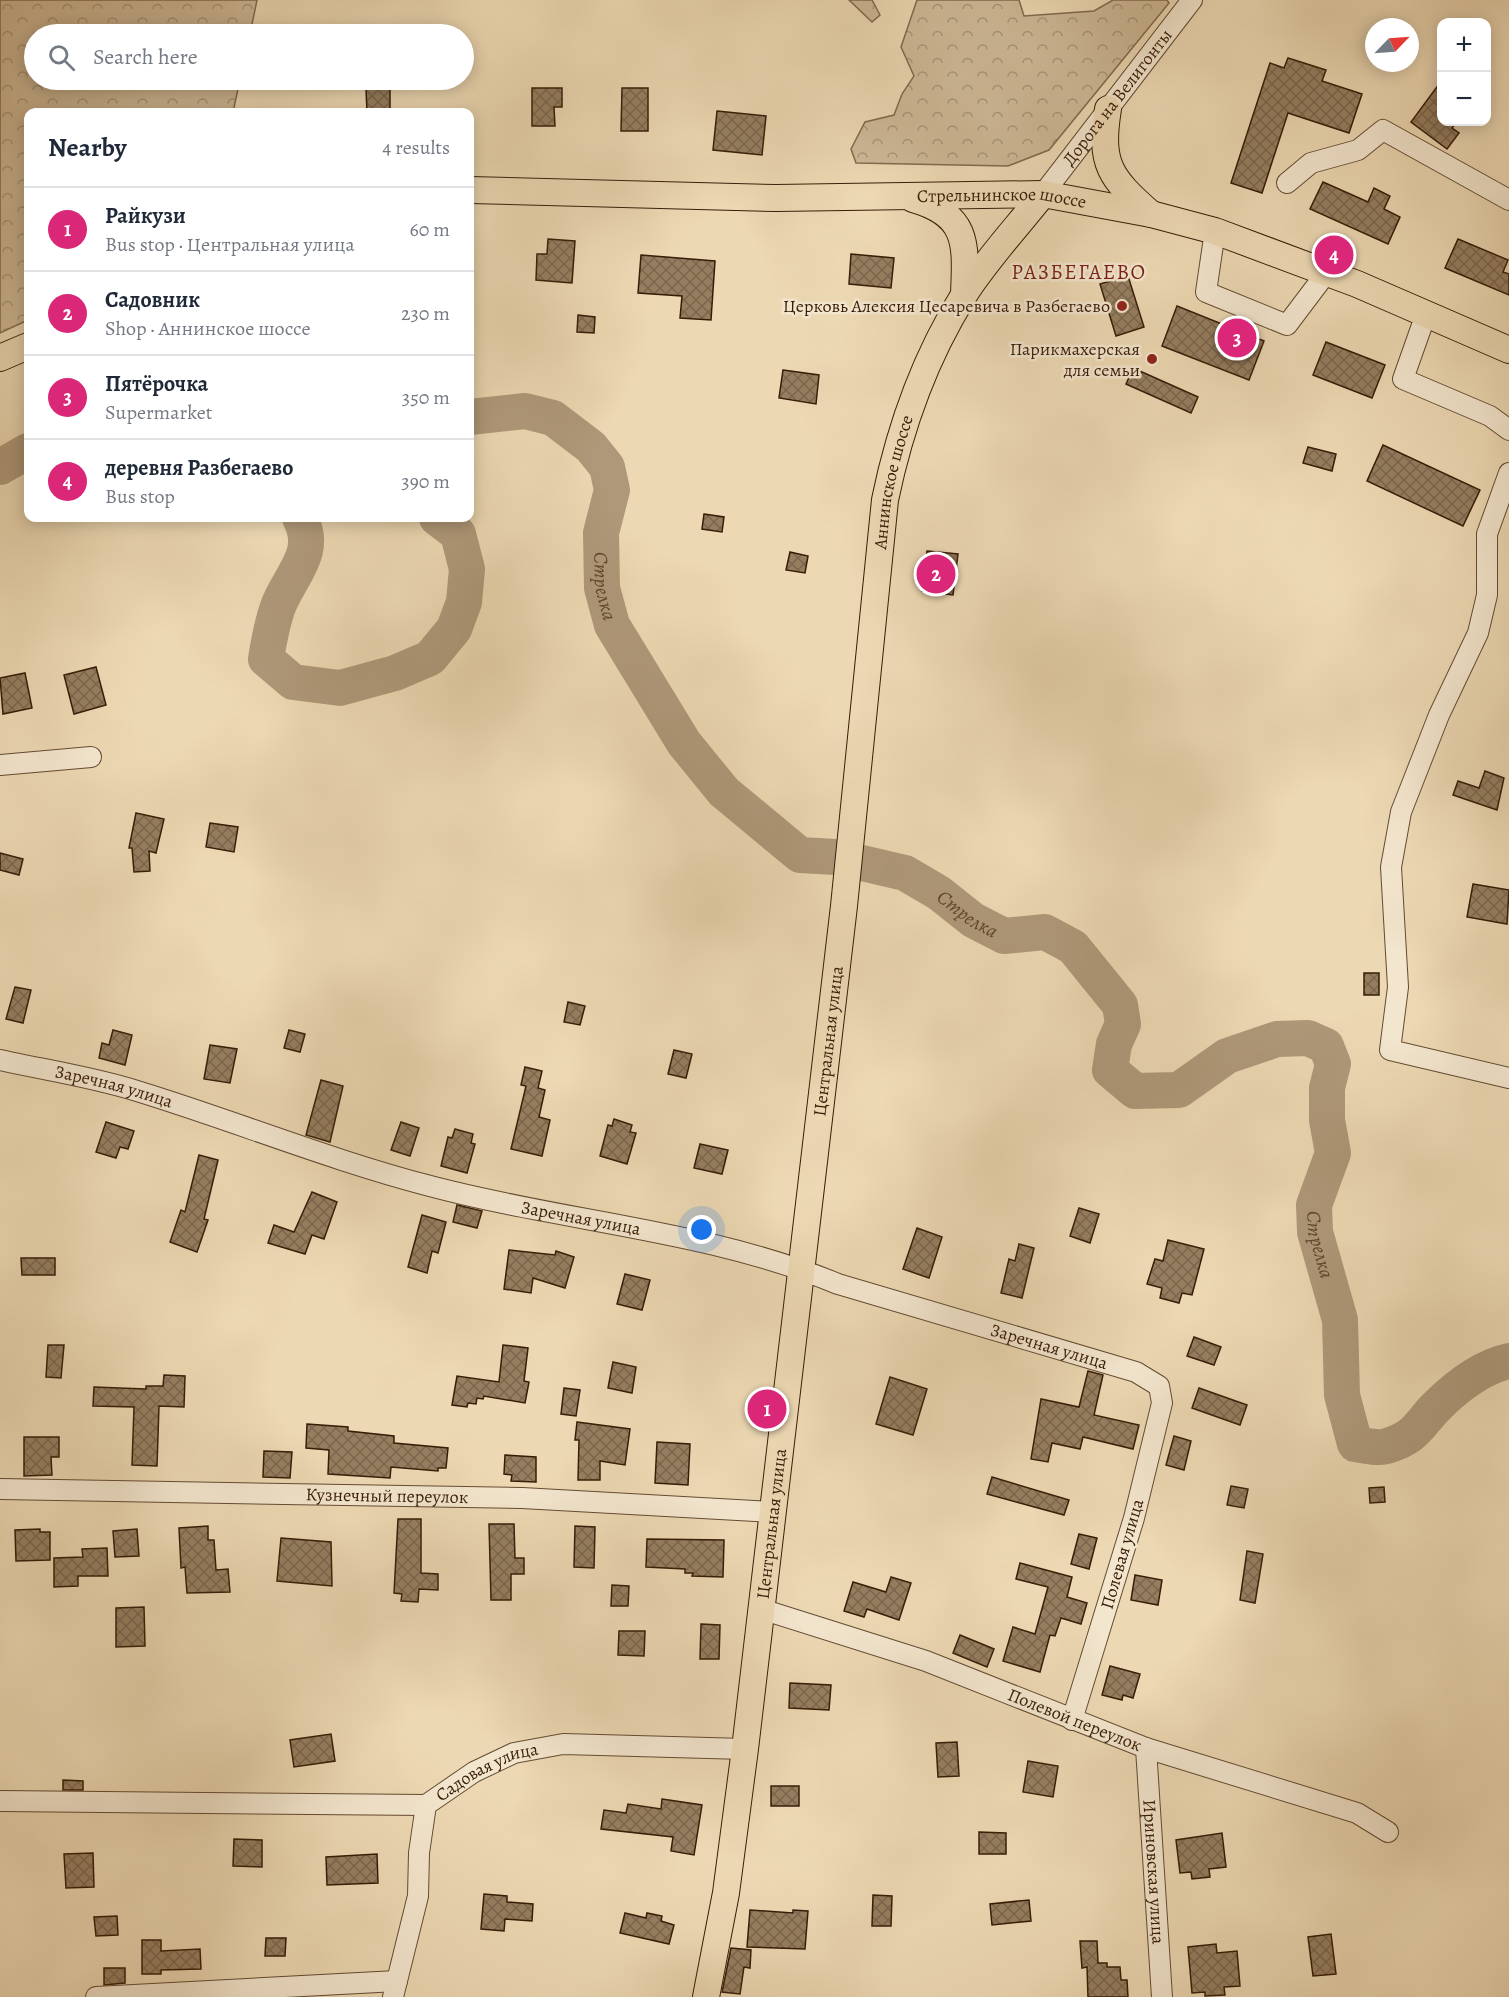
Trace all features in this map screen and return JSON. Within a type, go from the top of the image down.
[{"type":"main road","points":[[1108,109],[1103,147],[1109,165],[1120,184],[1151,214]]},
{"type":"main road","name":"Стрельнинское шоссе","points":[[474,190],[776,198],[1043,194],[1151,214],[1215,231],[1328,272],[1509,350]]},
{"type":"main road","name":"Аннинское шоссе","points":[[844,906],[868,685],[877,561],[893,460],[922,375],[964,294],[1043,194]]},
{"type":"main road","points":[[902,195],[928,203],[948,214],[960,229],[964,257],[964,294]]},
{"type":"main road","points":[[0,358],[24,348]]},
{"type":"main road","name":"Центральная улица","points":[[706,1997],[726,1893],[745,1749],[844,906]]},
{"type":"street","name":"Дорога на Велигонты","points":[[1043,194],[1189,2]]},
{"type":"street","points":[[1287,183],[1311,163],[1358,150],[1383,130],[1509,200]]},
{"type":"street","points":[[1215,231],[1206,292],[1287,325],[1328,272]]},
{"type":"street","points":[[1426,314],[1403,379],[1490,416],[1509,430]]},
{"type":"street","points":[[1509,473],[1487,534],[1487,595],[1478,633],[1439,715],[1401,812],[1391,867],[1398,987],[1390,1050],[1509,1078]]},
{"type":"street","points":[[0,765],[91,757]]},
{"type":"street","name":"Заречная улица","points":[[0,1060],[135,1090],[294,1146],[431,1187],[746,1252],[801,1269],[838,1284],[1136,1372],[1159,1386]]},
{"type":"street","name":"Полевая улица","points":[[1072,1720],[1134,1518],[1162,1403],[1159,1386]]},
{"type":"street","name":"Кузнечный переулок","points":[[0,1489],[522,1498],[773,1512]]},
{"type":"street","name":"Полевой переулок","points":[[760,1609],[926,1661],[1146,1748],[1357,1813],[1388,1832]]},
{"type":"street","name":"Садовая улица","points":[[395,1989],[418,1896],[419,1853],[426,1805],[474,1772],[514,1753],[562,1744],[745,1749]]},
{"type":"street","name":"Ириновская улица","points":[[1146,1748],[1162,1997]]},
{"type":"street","points":[[0,1801],[426,1805]]},
{"type":"street","points":[[96,1997],[395,1989]]},
{"type":"green space","points":[[0,0],[257,0],[252,24],[24,24],[24,90],[238,90],[234,108],[24,108],[24,322],[0,333]]},
{"type":"green space","points":[[849,0],[872,0],[880,15],[872,22]]},
{"type":"green space","points":[[917,0],[1019,0],[1024,16],[1094,11],[1113,0],[1167,0],[1169,3],[1049,150],[1008,166],[856,163],[851,149],[865,122],[894,115],[902,94],[914,76],[901,47]]},
{"type":"building","points":[[1288,58],[1326,70],[1322,81],[1362,94],[1349,133],[1288,113],[1262,193],[1231,183],[1270,63],[1284,68]]},
{"type":"building","points":[[1437,87],[1437,126],[1454,126],[1452,128],[1459,133],[1447,149],[1411,122]]},
{"type":"building","points":[[532,88],[562,88],[562,107],[554,107],[555,126],[532,126]]},
{"type":"building","points":[[622,88],[648,88],[648,131],[621,131]]},
{"type":"building","points":[[366,90],[390,90],[390,108],[367,108]]},
{"type":"building","points":[[717,111],[766,116],[762,155],[713,150]]},
{"type":"building","points":[[1323,182],[1368,202],[1374,188],[1390,196],[1384,209],[1400,217],[1388,244],[1310,209]]},
{"type":"building","points":[[548,239],[575,241],[572,283],[536,280],[537,254],[547,254]]},
{"type":"building","points":[[1458,239],[1508,260],[1503,272],[1509,274],[1509,295],[1445,268]]},
{"type":"building","points":[[851,254],[894,258],[891,288],[849,284]]},
{"type":"building","points":[[641,255],[715,261],[711,320],[680,318],[682,296],[638,293]]},
{"type":"building","name":"Церковь Алексия Цесаревича в Разбегаево","points":[[1128,276],[1144,327],[1116,336],[1100,284]]},
{"type":"building","points":[[1177,306],[1264,341],[1249,380],[1162,346]]},
{"type":"building","points":[[578,315],[595,317],[594,333],[577,332]]},
{"type":"building","points":[[1326,342],[1385,365],[1372,398],[1313,375]]},
{"type":"building","points":[[1133,368],[1198,397],[1191,413],[1126,384]]},
{"type":"building","points":[[783,370],[819,375],[816,404],[779,398]]},
{"type":"building","points":[[1383,445],[1480,490],[1463,526],[1367,481]]},
{"type":"building","points":[[1308,447],[1336,454],[1332,471],[1303,463]]},
{"type":"building","points":[[704,514],[724,517],[722,532],[702,529]]},
{"type":"building","points":[[927,551],[958,554],[953,595],[922,591]]},
{"type":"building","points":[[790,552],[808,556],[805,573],[786,570]]},
{"type":"building","points":[[96,667],[106,705],[74,714],[64,675]]},
{"type":"building","points":[[25,673],[32,708],[3,714],[0,678]]},
{"type":"building","points":[[1485,771],[1504,778],[1497,810],[1453,795],[1458,781],[1479,788]]},
{"type":"building","points":[[136,813],[164,819],[156,853],[149,851],[150,871],[134,872],[132,848],[129,848]]},
{"type":"building","points":[[210,823],[238,827],[234,852],[206,847]]},
{"type":"building","points":[[0,853],[23,859],[19,875],[0,870]]},
{"type":"building","points":[[1473,884],[1509,890],[1507,924],[1467,917]]},
{"type":"building","points":[[1364,973],[1379,973],[1379,995],[1364,995]]},
{"type":"building","points":[[15,987],[31,990],[23,1023],[6,1019]]},
{"type":"building","points":[[568,1002],[585,1006],[580,1025],[564,1022]]},
{"type":"building","points":[[113,1030],[132,1035],[125,1065],[99,1058],[102,1043],[109,1045]]},
{"type":"building","points":[[289,1030],[305,1034],[300,1052],[284,1048]]},
{"type":"building","points":[[210,1045],[237,1049],[230,1083],[204,1079]]},
{"type":"building","points":[[674,1050],[692,1054],[686,1078],[668,1074]]},
{"type":"building","points":[[525,1067],[542,1071],[538,1088],[545,1090],[539,1117],[550,1120],[542,1156],[511,1149],[526,1086],[521,1085]]},
{"type":"building","points":[[321,1080],[343,1086],[330,1142],[306,1135]]},
{"type":"building","points":[[614,1119],[632,1125],[630,1132],[636,1133],[627,1164],[600,1156],[608,1125],[612,1126]]},
{"type":"building","points":[[106,1122],[134,1131],[128,1149],[120,1147],[116,1158],[96,1152]]},
{"type":"building","points":[[401,1122],[419,1128],[410,1156],[391,1150]]},
{"type":"building","points":[[455,1129],[473,1134],[471,1143],[475,1144],[467,1173],[441,1166],[448,1137],[452,1138]]},
{"type":"building","points":[[700,1144],[728,1150],[722,1174],[694,1168]]},
{"type":"building","points":[[199,1155],[218,1160],[204,1219],[208,1220],[197,1252],[170,1242],[181,1210],[185,1212]]},
{"type":"building","points":[[312,1192],[337,1202],[324,1239],[312,1235],[305,1254],[268,1243],[274,1225],[294,1232]]},
{"type":"building","points":[[457,1205],[482,1211],[477,1228],[453,1222]]},
{"type":"building","points":[[1079,1208],[1099,1214],[1090,1243],[1070,1236]]},
{"type":"building","points":[[422,1215],[446,1222],[438,1253],[432,1251],[427,1273],[408,1267]]},
{"type":"building","points":[[917,1228],[942,1237],[929,1278],[903,1269]]},
{"type":"building","points":[[1168,1240],[1204,1249],[1192,1295],[1182,1293],[1179,1303],[1160,1298],[1162,1288],[1147,1284],[1155,1259],[1163,1261]]},
{"type":"building","points":[[1019,1244],[1034,1248],[1022,1298],[1001,1293],[1009,1259],[1015,1261]]},
{"type":"building","points":[[509,1250],[555,1255],[556,1251],[574,1257],[565,1288],[533,1278],[531,1293],[504,1289]]},
{"type":"building","points":[[21,1258],[55,1258],[55,1275],[22,1275]]},
{"type":"building","points":[[625,1274],[650,1280],[642,1310],[617,1304]]},
{"type":"building","points":[[1194,1337],[1221,1347],[1214,1365],[1187,1356]]},
{"type":"building","points":[[48,1345],[64,1345],[61,1378],[46,1377]]},
{"type":"building","points":[[503,1345],[528,1348],[524,1381],[529,1382],[525,1403],[484,1396],[483,1399],[477,1398],[476,1404],[468,1403],[467,1407],[452,1405],[457,1376],[499,1382]]},
{"type":"building","points":[[613,1362],[636,1367],[632,1393],[608,1388]]},
{"type":"building","points":[[1088,1371],[1103,1375],[1094,1415],[1139,1425],[1133,1449],[1083,1437],[1080,1449],[1052,1443],[1048,1462],[1031,1459],[1041,1399],[1079,1407]]},
{"type":"building","points":[[164,1375],[185,1376],[184,1407],[159,1406],[157,1466],[132,1465],[134,1407],[93,1406],[94,1387],[146,1389],[146,1386],[163,1386]]},
{"type":"building","points":[[890,1377],[927,1389],[913,1435],[876,1424]]},
{"type":"building","points":[[564,1388],[580,1390],[576,1416],[561,1414]]},
{"type":"building","points":[[1199,1388],[1247,1405],[1240,1425],[1192,1408]]},
{"type":"building","points":[[577,1422],[630,1429],[625,1465],[600,1461],[600,1480],[578,1480],[579,1440],[575,1440]]},
{"type":"building","points":[[307,1424],[348,1427],[348,1431],[394,1436],[394,1443],[448,1448],[446,1468],[438,1468],[438,1471],[391,1467],[390,1478],[328,1474],[329,1450],[306,1448]]},
{"type":"building","points":[[1174,1436],[1191,1441],[1184,1470],[1166,1465]]},
{"type":"building","points":[[24,1437],[59,1437],[59,1457],[51,1457],[52,1475],[24,1476]]},
{"type":"building","points":[[657,1442],[690,1444],[688,1485],[655,1483]]},
{"type":"building","points":[[264,1451],[292,1452],[290,1478],[263,1477]]},
{"type":"building","points":[[505,1455],[536,1457],[536,1482],[511,1481],[512,1475],[504,1474]]},
{"type":"building","points":[[992,1477],[1069,1500],[1064,1515],[987,1494]]},
{"type":"building","points":[[1231,1486],[1248,1489],[1244,1508],[1227,1505]]},
{"type":"building","points":[[1384,1487],[1385,1502],[1370,1503],[1369,1488]]},
{"type":"building","points":[[398,1519],[421,1519],[421,1573],[438,1574],[438,1590],[419,1589],[418,1602],[401,1601],[402,1594],[394,1593]]},
{"type":"building","points":[[489,1524],[514,1524],[515,1558],[524,1558],[524,1574],[511,1574],[511,1600],[491,1600]]},
{"type":"building","points":[[208,1526],[208,1540],[214,1540],[216,1570],[228,1569],[230,1592],[187,1593],[185,1567],[181,1568],[179,1528]]},
{"type":"building","points":[[575,1526],[595,1527],[594,1568],[574,1567]]},
{"type":"building","points":[[40,1529],[40,1532],[50,1532],[50,1560],[16,1561],[15,1530]]},
{"type":"building","points":[[137,1529],[139,1556],[115,1557],[113,1531]]},
{"type":"building","points":[[1079,1534],[1097,1538],[1089,1569],[1071,1564]]},
{"type":"building","points":[[281,1538],[331,1542],[332,1586],[277,1581]]},
{"type":"building","points":[[647,1539],[724,1540],[723,1577],[692,1576],[693,1573],[685,1573],[685,1569],[646,1567]]},
{"type":"building","points":[[107,1548],[108,1576],[78,1576],[78,1586],[54,1587],[54,1558],[83,1557],[82,1549]]},
{"type":"building","points":[[1247,1551],[1263,1554],[1255,1603],[1240,1600]]},
{"type":"building","points":[[1020,1563],[1072,1577],[1067,1597],[1087,1603],[1081,1624],[1061,1618],[1055,1636],[1050,1635],[1040,1672],[1003,1661],[1013,1627],[1035,1634],[1048,1587],[1016,1579]]},
{"type":"building","points":[[1135,1575],[1162,1580],[1158,1605],[1131,1600]]},
{"type":"building","points":[[891,1577],[911,1583],[899,1620],[867,1609],[864,1617],[844,1611],[853,1582],[886,1592]]},
{"type":"building","points":[[612,1585],[629,1586],[628,1606],[611,1606]]},
{"type":"building","points":[[144,1607],[145,1646],[116,1647],[116,1608]]},
{"type":"building","points":[[701,1624],[720,1625],[719,1659],[700,1659]]},
{"type":"building","points":[[619,1631],[645,1631],[644,1656],[618,1655]]},
{"type":"building","points":[[960,1635],[994,1649],[987,1667],[953,1653]]},
{"type":"building","points":[[1110,1666],[1140,1674],[1133,1698],[1123,1695],[1122,1700],[1102,1695]]},
{"type":"building","points":[[790,1683],[831,1685],[829,1710],[789,1708]]},
{"type":"building","points":[[331,1734],[335,1761],[294,1767],[290,1740]]},
{"type":"building","points":[[957,1742],[959,1776],[938,1777],[936,1743]]},
{"type":"building","points":[[1028,1761],[1058,1766],[1053,1797],[1023,1792]]},
{"type":"building","points":[[63,1780],[83,1781],[83,1790],[63,1790]]},
{"type":"building","points":[[771,1786],[799,1786],[799,1806],[771,1806]]},
{"type":"building","points":[[662,1799],[702,1805],[694,1855],[671,1851],[673,1837],[601,1829],[604,1810],[626,1813],[628,1804],[661,1809]]},
{"type":"building","points":[[979,1832],[1006,1833],[1006,1854],[979,1854]]},
{"type":"building","points":[[1222,1833],[1226,1867],[1209,1869],[1210,1877],[1192,1879],[1191,1872],[1180,1873],[1176,1840]]},
{"type":"building","points":[[234,1839],[262,1840],[262,1867],[233,1866]]},
{"type":"building","points":[[93,1853],[94,1887],[66,1888],[64,1854]]},
{"type":"building","points":[[377,1854],[378,1883],[327,1885],[326,1857]]},
{"type":"building","points":[[484,1894],[507,1896],[507,1902],[533,1904],[532,1921],[505,1919],[504,1931],[481,1929]]},
{"type":"building","points":[[873,1895],[892,1896],[891,1926],[872,1926]]},
{"type":"building","points":[[1029,1900],[1031,1921],[992,1925],[990,1904]]},
{"type":"building","points":[[750,1910],[793,1913],[793,1910],[808,1911],[805,1949],[747,1947]]},
{"type":"building","points":[[625,1913],[646,1918],[647,1913],[662,1916],[661,1921],[674,1925],[669,1944],[620,1933]]},
{"type":"building","points":[[117,1916],[118,1935],[96,1936],[94,1917]]},
{"type":"building","points":[[1331,1934],[1336,1974],[1313,1976],[1308,1937]]},
{"type":"building","points":[[266,1938],[286,1938],[285,1956],[265,1956]]},
{"type":"building","points":[[142,1940],[161,1940],[161,1951],[200,1949],[201,1969],[161,1970],[161,1974],[142,1974]]},
{"type":"building","points":[[1080,1941],[1097,1941],[1098,1963],[1107,1963],[1107,1967],[1120,1967],[1121,1980],[1127,1980],[1128,1997],[1088,1997],[1087,1967],[1082,1968]]},
{"type":"building","points":[[1216,1944],[1217,1953],[1237,1951],[1240,1986],[1224,1987],[1225,1995],[1205,1996],[1205,1992],[1192,1993],[1188,1947]]},
{"type":"building","points":[[731,1948],[751,1950],[750,1968],[744,1967],[740,1994],[722,1992]]},
{"type":"building","points":[[104,1968],[125,1968],[125,1983],[104,1985]]},
{"type":"waterway","name":"Стрелка","points":[[474,417],[525,411],[553,418],[591,447],[607,467],[612,490],[601,533],[602,588],[612,625],[684,743],[724,792],[800,855],[836,857],[905,873],[939,893],[973,920],[1004,936],[1045,932],[1073,947],[1120,1005],[1123,1024],[1114,1044],[1110,1070],[1135,1091],[1179,1090],[1227,1056],[1277,1039],[1308,1038],[1326,1046],[1333,1064],[1327,1088],[1327,1120],[1333,1153],[1314,1205],[1315,1232],[1340,1320],[1342,1395],[1355,1444],[1383,1447],[1397,1443],[1415,1431],[1436,1407],[1461,1385],[1479,1373],[1509,1361]]},
{"type":"waterway","name":"Стрелка","points":[[0,467],[24,453]]},
{"type":"waterway","name":"Стрелка","points":[[302,522],[305,530],[305,552],[279,604],[266,659],[293,682],[340,688],[395,673],[430,658],[454,629],[464,602],[467,569],[458,534],[442,522]]},
{"type":"place","name":"деревня Разбегаево","points":[[1334,255]]},
{"type":"place","name":"Церковь Алексия Цесаревича в Разбегаево","points":[[1122,306]]},
{"type":"place","name":"Пятёрочка","points":[[1237,338]]},
{"type":"place","name":"Парикмахерская для семьи","points":[[1152,359]]},
{"type":"place","name":"Садовник","points":[[936,574]]},
{"type":"place","name":"Райкузи","points":[[767,1409]]},
{"type":"district","name":"РАЗБЕГАЕВО","points":[[1079,272]]}]
